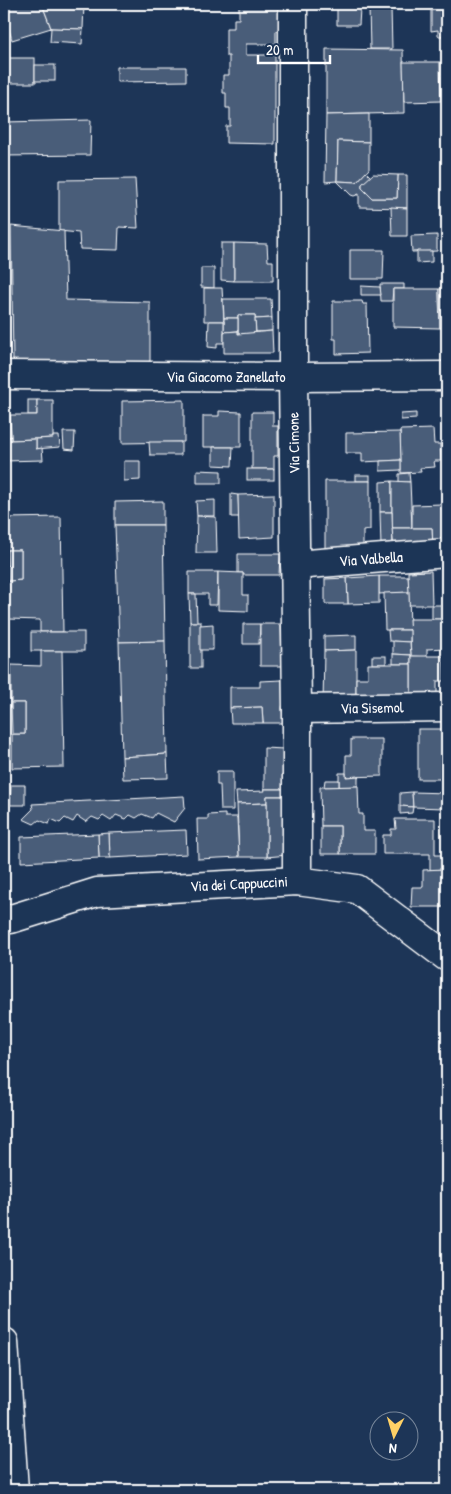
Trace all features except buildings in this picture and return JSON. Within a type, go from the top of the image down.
[{"type":"street","name":"Via Cimone","points":[[293,4],[293,377],[297,881]]},
{"type":"street","name":"Via Giacomo Zanellato","points":[[4,375],[447,376]]},
{"type":"street","name":"Via Valbella","points":[[295,565],[447,553]]},
{"type":"street","name":"Via Sisemol","points":[[297,708],[447,707]]},
{"type":"street","name":"Via dei Cappuccini","points":[[6,920],[97,892],[297,881],[357,889],[447,957]]},
{"type":"street","points":[[4,1359],[9,1467]]}]
